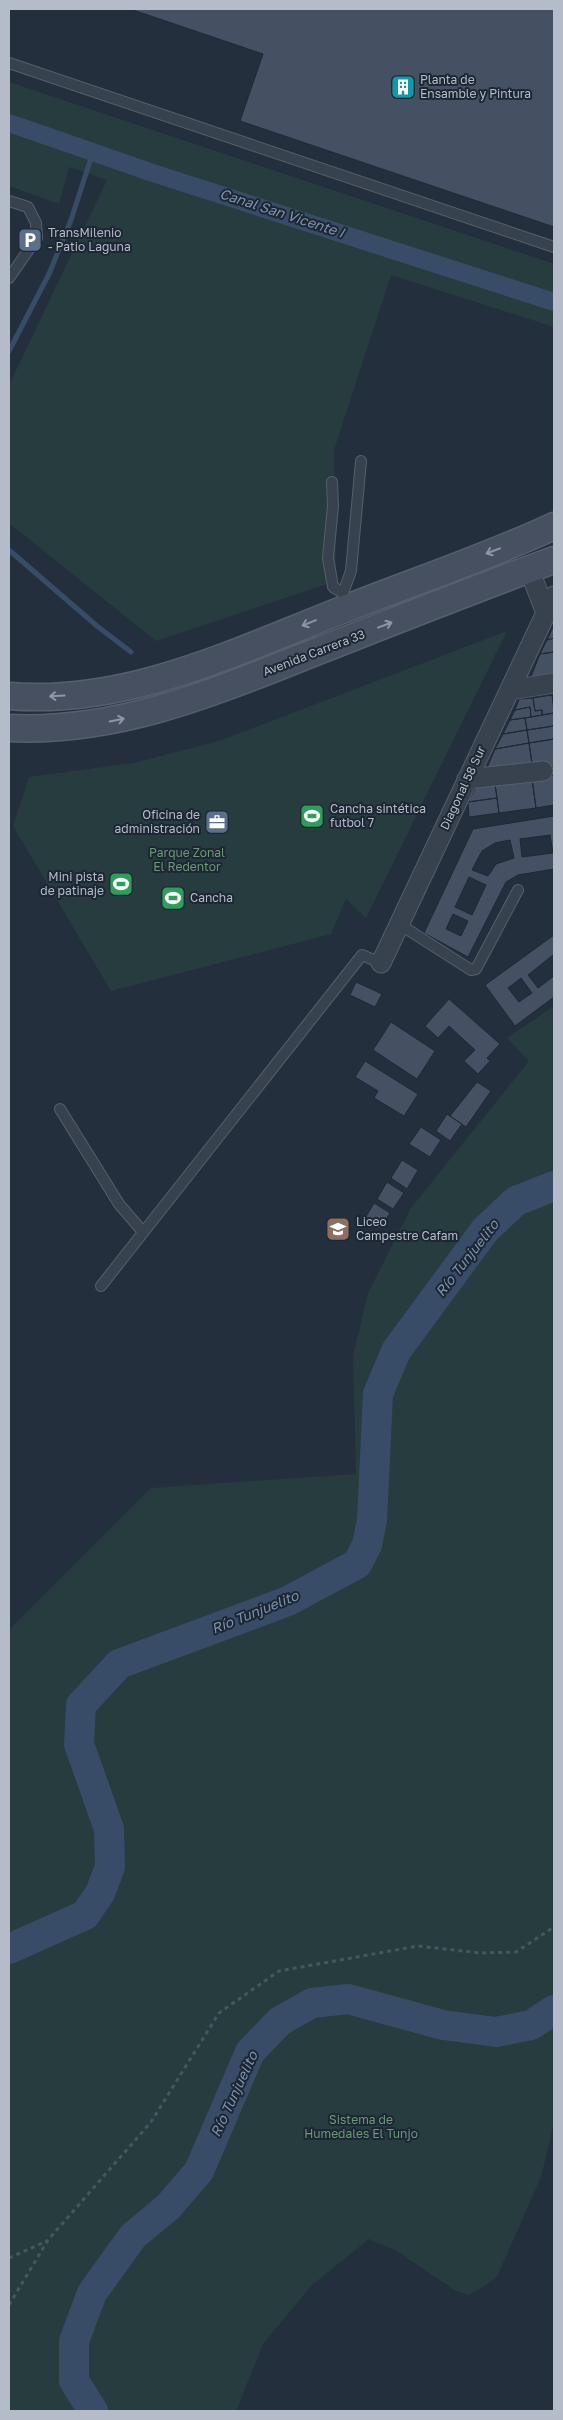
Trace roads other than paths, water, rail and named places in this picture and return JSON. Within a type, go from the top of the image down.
[{"type":"main road","points":[[9,696],[72,695],[100,692],[157,680],[256,644],[344,601],[518,542],[554,526]]},
{"type":"main road","points":[[518,542],[529,569]]},
{"type":"main road","name":"Avenida Carrera 33","points":[[9,728],[68,726],[112,721],[185,703],[554,560]]},
{"type":"street","points":[[529,569],[550,612]]},
{"type":"street","name":"Diagonal 58 Sur","points":[[381,963],[467,779],[550,612],[554,596]]},
{"type":"street","points":[[510,690],[554,684]]},
{"type":"street","points":[[467,779],[544,771]]},
{"type":"lane","points":[[9,63],[554,247]]},
{"type":"lane","points":[[9,201],[28,207],[36,223],[37,238],[9,278]]},
{"type":"lane","points":[[344,601],[351,571],[361,461]]},
{"type":"lane","points":[[332,482],[329,569],[333,586],[344,601]]},
{"type":"lane","points":[[400,924],[471,970],[476,969],[518,890]]},
{"type":"lane","points":[[101,1286],[362,955],[381,963]]},
{"type":"lane","points":[[60,1109],[119,1204],[143,1232]]},
{"type":"waterway","name":"Canal San Vicente I","points":[[9,123],[153,173],[554,302]]},
{"type":"waterway","points":[[9,351],[49,274],[71,220],[93,152]]},
{"type":"waterway","points":[[9,550],[97,626],[131,652]]},
{"type":"waterway","name":"Río Tunjuelito","points":[[9,1949],[85,1915],[100,1893],[110,1867],[109,1829],[79,1744],[81,1705],[119,1664],[288,1601],[357,1564],[367,1545],[372,1520],[378,1394],[396,1351],[485,1230],[516,1201],[554,1186]]},
{"type":"waterway","name":"Río Tunjuelito","points":[[93,2411],[74,2381],[74,2341],[92,2293],[133,2236],[168,2207],[199,2171],[250,2052],[280,2021],[312,2003],[348,1999],[443,2025],[496,2032],[531,2025],[554,2010]]},
{"type":"place","name":"Planta de Ensamble y Pintura","points":[[403,87]]},
{"type":"place","name":"TransMilenio - Patio Laguna","points":[[30,240]]},
{"type":"place","name":"Cancha sintética futbol 7","points":[[312,816]]},
{"type":"place","name":"Oficina de administración","points":[[217,822]]},
{"type":"place","name":"Mini pista de patinaje","points":[[121,884]]},
{"type":"place","name":"Cancha","points":[[173,898]]},
{"type":"place","name":"Liceo Campestre Cafam","points":[[338,1229]]},
{"type":"park label","name":"Parque Zonal El Redentor","points":[[187,860]]},
{"type":"park label","name":"Sistema de Humedales El Tunjo","points":[[361,2127]]}]
